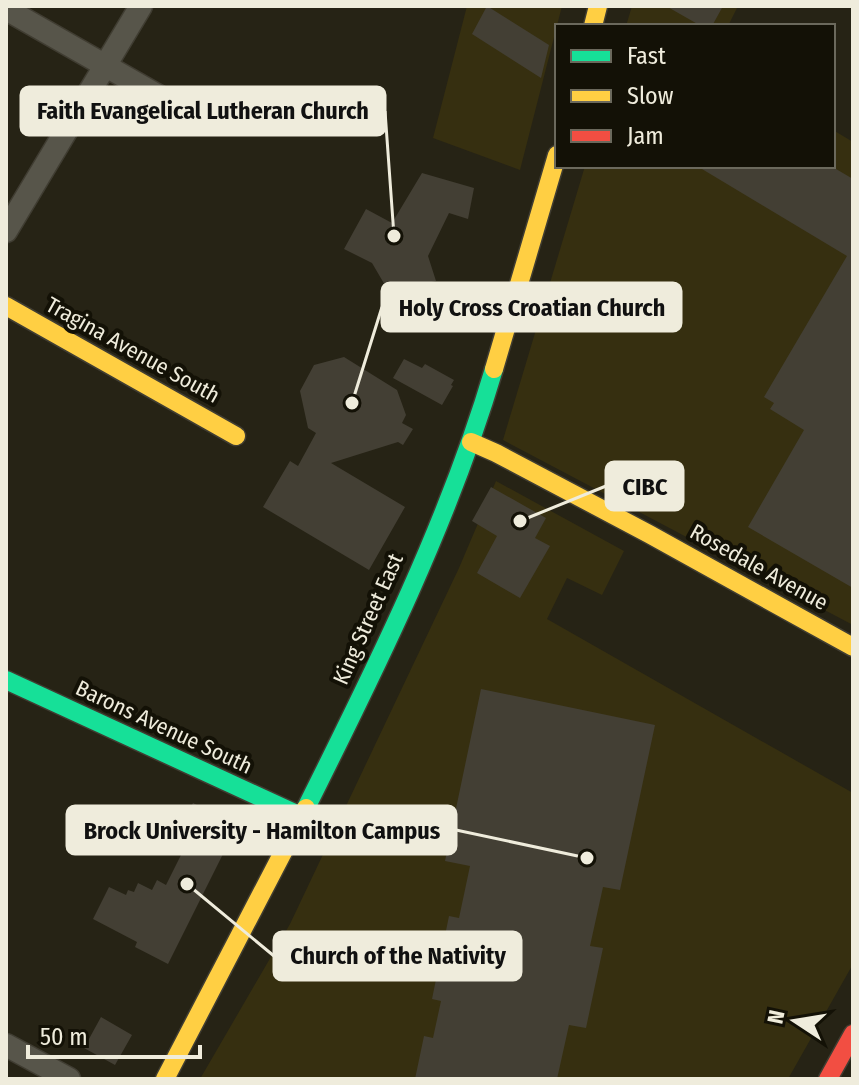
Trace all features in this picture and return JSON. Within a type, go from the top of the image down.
[{"type":"street","points":[[6,231],[141,6]]},
{"type":"street","points":[[6,9],[176,106]]},
{"type":"street","name":"King Street East","points":[[165,1079],[303,817],[393,627],[478,423],[555,162]]},
{"type":"street","name":"Tragina Avenue South","points":[[6,306],[236,436]]},
{"type":"street","name":"Rosedale Avenue","points":[[471,442],[649,534],[853,647]]},
{"type":"street","name":"Barons Avenue South","points":[[6,680],[303,817]]},
{"type":"street","points":[[828,1079],[853,1034]]},
{"type":"street","points":[[6,1045],[69,1079]]},
{"type":"shaded area","points":[[467,6],[562,6],[520,170],[433,138]]},
{"type":"shaded area","points":[[632,6],[738,6],[729,24],[627,24]]},
{"type":"shaded area","points":[[835,131],[853,142],[853,625],[503,440],[584,168],[835,168]]},
{"type":"shaded area","points":[[496,481],[624,551],[602,595],[567,578],[547,619],[853,793],[853,964],[788,1079],[200,1079],[290,924],[459,568]]},
{"type":"building","points":[[487,6],[549,45],[541,78],[472,34]]},
{"type":"building","points":[[666,6],[723,6],[713,24],[698,24]]},
{"type":"building","points":[[700,168],[834,168],[853,179],[853,588],[748,527],[804,430],[770,409],[774,403],[764,397],[847,256]]},
{"type":"building","points":[[422,173],[474,188],[468,219],[449,213],[428,256],[436,281],[389,292],[372,263],[344,249],[366,209],[392,223]]},
{"type":"building","points":[[344,357],[397,390],[406,415],[402,423],[413,429],[403,445],[398,442],[331,463],[405,507],[369,570],[263,507],[290,461],[298,466],[316,433],[308,428],[300,391],[314,365]]},
{"type":"building","points":[[404,359],[422,368],[425,364],[454,380],[442,405],[393,378]]},
{"type":"building","points":[[491,487],[546,518],[535,538],[550,546],[520,598],[477,573],[497,536],[472,521]]},
{"type":"building","points":[[481,689],[655,725],[620,890],[603,887],[590,946],[603,948],[586,1028],[569,1025],[557,1079],[415,1079],[424,1036],[433,1038],[441,1001],[432,999],[449,916],[459,918],[470,866],[445,861]]},
{"type":"building","points":[[193,803],[245,830],[232,854],[225,850],[168,964],[135,947],[137,942],[93,919],[109,887],[126,895],[128,890],[134,892],[138,883],[152,890],[157,880],[166,885],[191,835],[187,833],[189,828],[182,824]]},
{"type":"building","points":[[101,1017],[132,1035],[115,1065],[84,1048]]},
{"type":"traffic: fast","points":[[306,808],[410,592],[456,482],[494,369]]},
{"type":"traffic: fast","points":[[6,680],[303,817]]},
{"type":"traffic: slow","points":[[594,24],[598,6]]},
{"type":"traffic: slow","points":[[494,369],[555,162]]},
{"type":"traffic: slow","points":[[6,306],[236,436]]},
{"type":"traffic: slow","points":[[471,442],[649,534],[853,647]]},
{"type":"traffic: slow","points":[[165,1079],[306,808]]},
{"type":"traffic: jam","points":[[828,1079],[853,1034]]},
{"type":"place","name":"Faith Evangelical Lutheran Church","points":[[394,236]]},
{"type":"place","name":"Holy Cross Croatian Church","points":[[352,403]]},
{"type":"place","name":"CIBC","points":[[520,521]]},
{"type":"place","name":"Brock University - Hamilton Campus","points":[[587,858]]},
{"type":"place","name":"Church of the Nativity","points":[[187,884]]}]
